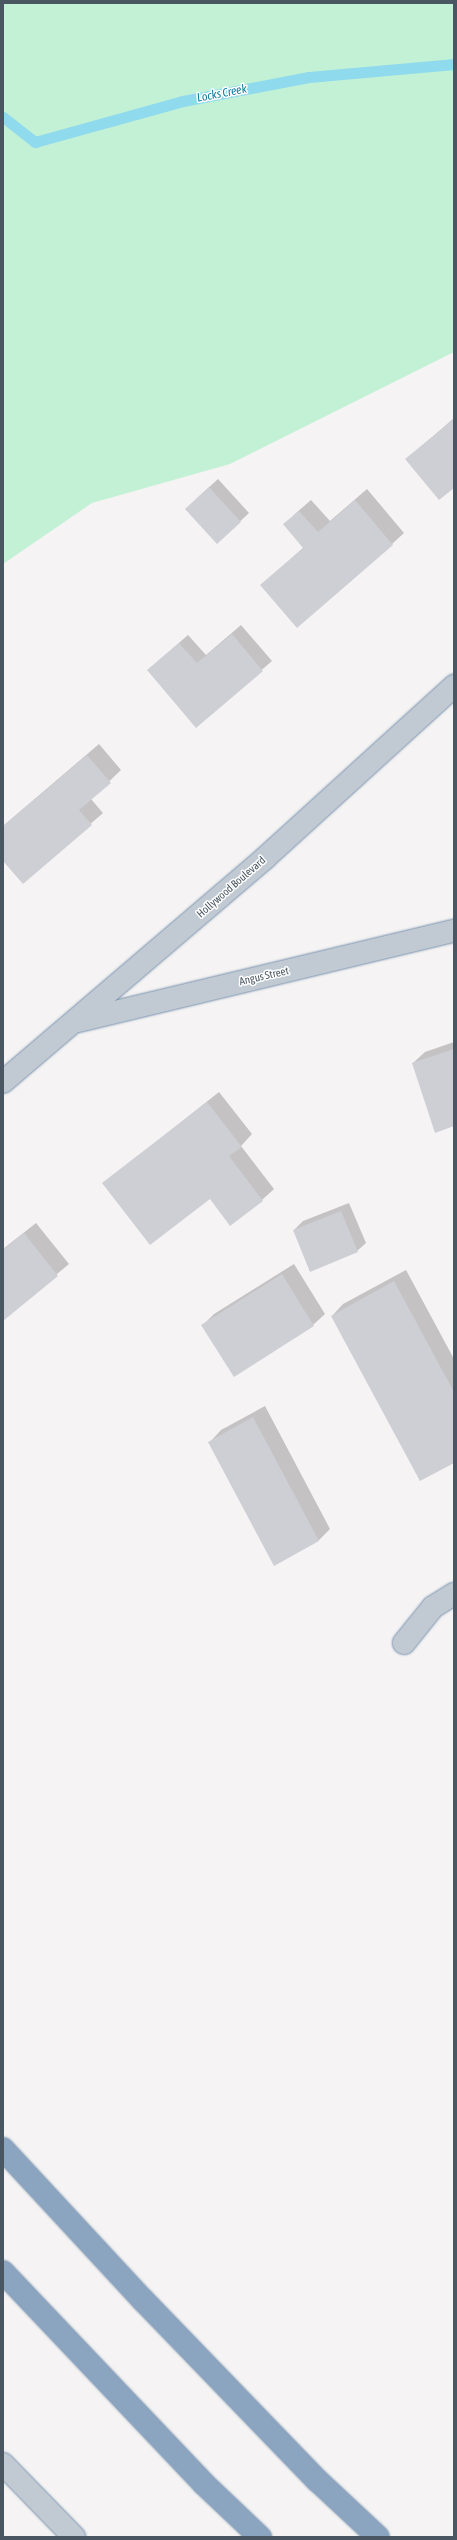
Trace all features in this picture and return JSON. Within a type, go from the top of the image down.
[{"type":"highway","points":[[3,2149],[159,2316],[378,2537]]},
{"type":"highway","points":[[3,2272],[203,2483],[260,2537]]},
{"type":"street","name":"Hollywood Boulevard","points":[[3,1082],[265,858],[454,686]]},
{"type":"street","name":"Angus Street","points":[[75,1022],[454,931]]},
{"type":"street","points":[[404,1643],[433,1607],[454,1594]]},
{"type":"street","points":[[3,2464],[74,2537]]},
{"type":"green space","points":[[3,3],[454,3],[454,352],[230,464],[92,503],[3,564]]},
{"type":"building","points":[[454,419],[454,488],[439,500],[405,459]]},
{"type":"building","points":[[209,487],[241,522],[217,544],[185,509]]},
{"type":"building","points":[[355,500],[393,545],[297,628],[260,585],[303,548],[283,524],[299,511],[318,532]]},
{"type":"building","points":[[232,634],[263,671],[196,728],[147,670],[179,643],[197,663]]},
{"type":"building","points":[[87,755],[111,783],[79,810],[92,825],[23,884],[3,861],[3,826]]},
{"type":"building","points":[[454,1049],[454,1126],[435,1133],[412,1063]]},
{"type":"building","points":[[207,1102],[242,1147],[229,1156],[263,1201],[230,1226],[210,1199],[150,1245],[102,1183]]},
{"type":"building","points":[[341,1211],[358,1252],[310,1272],[293,1230]]},
{"type":"building","points":[[24,1233],[58,1276],[3,1321],[3,1250]]},
{"type":"building","points":[[282,1274],[314,1326],[234,1377],[201,1325]]},
{"type":"building","points":[[394,1281],[454,1392],[454,1463],[420,1481],[331,1316]]},
{"type":"building","points":[[253,1417],[319,1541],[274,1566],[208,1442]]},
{"type":"waterway","name":"Locks Creek","points":[[3,117],[35,142],[183,101],[309,77],[454,64]]}]
